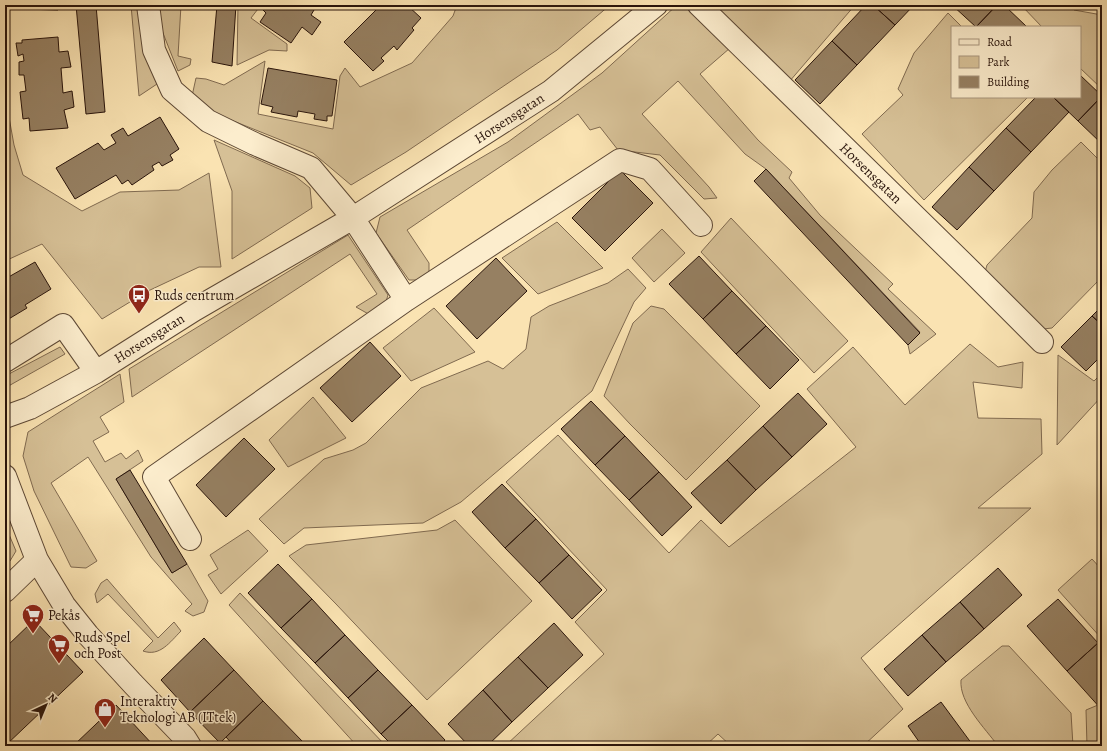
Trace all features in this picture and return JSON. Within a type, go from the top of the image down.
[{"type":"street","points":[[148,5],[154,50],[172,90],[208,121],[255,144],[311,168],[353,218],[406,300]]},
{"type":"street","name":"Horsensgatan","points":[[5,417],[30,408],[96,372],[194,310],[353,218],[551,91],[656,5]]},
{"type":"street","name":"Horsensgatan","points":[[699,5],[1042,342]]},
{"type":"street","points":[[190,539],[154,477],[406,300],[620,160],[650,169],[701,224]]},
{"type":"street","points":[[5,361],[63,325],[96,372]]},
{"type":"street","points":[[5,476],[37,560],[64,605],[88,635],[185,738],[190,746]]},
{"type":"street","points":[[5,591],[37,560]]},
{"type":"green space","points":[[131,5],[141,5],[160,82],[139,96]]},
{"type":"green space","points":[[159,5],[181,5],[178,56],[191,59],[190,65],[178,71],[157,18]]},
{"type":"green space","points":[[238,5],[261,5],[251,18],[287,44],[287,51],[269,50],[237,65]]},
{"type":"green space","points":[[457,5],[610,5],[557,50],[406,152],[351,185],[313,153],[206,110],[192,96],[196,78],[206,79],[224,85],[265,61],[258,114],[333,129],[340,76],[345,68],[360,87],[412,63],[453,16]]},
{"type":"green space","points":[[677,5],[692,5],[730,48],[700,74],[758,140],[792,172],[789,178],[820,215],[893,284],[888,289],[936,334],[910,354],[908,345],[920,332],[766,169],[745,154],[678,81],[642,114],[709,187],[717,198],[704,199],[660,155],[618,150],[600,127],[590,130],[578,114],[407,230],[429,263],[429,272],[421,280],[409,280],[376,233],[380,217],[508,142],[602,73]]},
{"type":"green space","points":[[714,5],[855,5],[789,82]]},
{"type":"green space","points":[[1021,5],[1071,5],[1074,10],[1102,15],[1102,89],[1081,69],[1081,26],[1041,26]]},
{"type":"green space","points":[[948,13],[961,26],[951,26],[951,98],[1027,98],[924,200],[862,134],[903,95],[898,89],[914,53]]},
{"type":"green space","points":[[5,95],[14,145],[23,175],[82,211],[120,192],[179,190],[209,173],[221,267],[199,267],[148,291],[102,319],[42,244],[5,261]]},
{"type":"green space","points":[[214,140],[295,176],[310,188],[312,208],[232,259],[232,191]]},
{"type":"green space","points":[[1081,142],[1102,163],[1102,277],[1052,328],[1043,329],[985,272],[987,265],[1032,218],[1034,192],[1052,170]]},
{"type":"green space","points":[[731,218],[848,341],[814,373],[701,252]]},
{"type":"green space","points":[[557,222],[603,268],[538,294],[502,258]]},
{"type":"green space","points":[[662,229],[685,253],[654,282],[632,258]]},
{"type":"green space","points":[[348,235],[388,295],[384,308],[372,316],[356,307],[377,294],[350,254],[132,397],[129,369]]},
{"type":"green space","points":[[628,269],[646,288],[634,302],[592,391],[461,502],[423,523],[304,528],[284,544],[259,519],[324,459],[353,450],[366,443],[421,388],[488,361],[503,369],[526,349],[531,317],[549,306],[608,283]]},
{"type":"green space","points":[[651,306],[664,309],[760,406],[686,480],[604,396],[633,323]]},
{"type":"green space","points":[[434,308],[475,352],[411,381],[383,348]]},
{"type":"green space","points":[[970,344],[998,367],[1023,362],[1022,388],[973,382],[978,418],[1041,419],[1042,454],[978,508],[1031,508],[861,658],[903,709],[863,746],[731,746],[718,734],[705,746],[505,746],[604,654],[575,622],[607,590],[506,482],[558,435],[669,553],[701,520],[729,547],[856,447],[807,389],[853,347],[905,405]]},
{"type":"green space","points":[[60,347],[65,354],[5,388],[5,375]]},
{"type":"green space","points":[[1058,355],[1094,381],[1102,373],[1102,396],[1057,445]]},
{"type":"green space","points":[[120,374],[124,402],[100,417],[109,432],[93,441],[105,462],[121,453],[126,459],[138,450],[143,461],[116,479],[172,573],[187,564],[208,601],[204,612],[193,616],[185,611],[192,604],[151,557],[88,457],[51,483],[97,561],[86,568],[71,567],[34,491],[23,456],[28,432]]},
{"type":"green space","points":[[313,397],[346,438],[288,467],[269,440]]},
{"type":"green space","points":[[455,520],[532,601],[427,700],[289,556],[306,545],[437,530]]},
{"type":"green space","points":[[5,525],[16,551],[10,561],[5,556]]},
{"type":"green space","points":[[248,530],[268,551],[221,594],[208,575],[218,569],[210,555]]},
{"type":"green space","points":[[1092,559],[1102,570],[1102,639],[1058,590]]},
{"type":"green space","points":[[107,579],[158,638],[174,622],[181,631],[169,644],[160,650],[155,652],[143,651],[153,641],[108,594],[97,603],[95,594],[101,583]]},
{"type":"green space","points":[[240,593],[386,746],[357,746],[229,605]]},
{"type":"green space","points":[[1002,646],[1009,646],[1071,713],[1073,746],[998,746],[974,715],[968,706],[961,689],[961,680]]},
{"type":"green space","points":[[1098,705],[1102,710],[1102,746],[1087,746],[1086,710]]},
{"type":"building","points":[[21,5],[58,5],[58,10],[21,9]]},
{"type":"building","points":[[76,5],[96,5],[105,112],[86,114]]},
{"type":"building","points":[[217,5],[236,5],[232,66],[212,62]]},
{"type":"building","points":[[266,5],[317,5],[311,15],[321,22],[312,35],[302,27],[291,43],[260,22],[266,13],[263,10]]},
{"type":"building","points":[[381,5],[407,5],[421,18],[412,28],[414,30],[397,50],[394,46],[381,58],[384,61],[373,71],[344,42]]},
{"type":"building","points":[[866,5],[873,5],[895,25],[857,65],[832,41]]},
{"type":"building","points":[[873,5],[914,5],[895,25]]},
{"type":"building","points":[[952,5],[997,5],[977,26],[975,26]]},
{"type":"building","points":[[997,5],[1004,5],[1026,26],[977,26]]},
{"type":"building","points":[[58,37],[59,52],[68,51],[71,67],[61,68],[63,93],[72,91],[74,107],[64,110],[68,128],[30,131],[29,118],[23,119],[20,92],[26,91],[24,75],[19,75],[19,62],[24,61],[23,54],[18,56],[16,43],[22,43],[22,40]]},
{"type":"building","points":[[832,41],[857,65],[820,104],[795,80]]},
{"type":"building","points":[[268,68],[337,80],[332,116],[327,116],[327,121],[314,119],[315,114],[298,111],[297,117],[271,112],[273,107],[261,104]]},
{"type":"building","points":[[1081,76],[1102,96],[1078,121],[1054,98],[1081,98]]},
{"type":"building","points":[[1102,96],[1102,144],[1078,121]]},
{"type":"building","points":[[1035,98],[1054,98],[1069,112],[1031,152],[1006,128]]},
{"type":"building","points":[[160,117],[179,149],[170,155],[173,160],[162,166],[159,162],[152,166],[154,170],[132,185],[128,180],[122,184],[116,175],[75,199],[56,168],[98,143],[104,150],[116,143],[111,135],[123,128],[128,136]]},
{"type":"building","points":[[1006,128],[1031,152],[994,191],[969,167]]},
{"type":"building","points":[[969,167],[994,191],[957,230],[932,207]]},
{"type":"building","points":[[766,169],[920,333],[908,345],[754,181]]},
{"type":"building","points":[[620,170],[653,203],[605,251],[572,218]]},
{"type":"building","points":[[699,256],[732,291],[703,319],[669,284]]},
{"type":"building","points":[[496,258],[527,291],[477,339],[446,306]]},
{"type":"building","points":[[35,262],[51,289],[25,305],[27,308],[7,320],[5,317],[5,279]]},
{"type":"building","points":[[732,291],[766,326],[736,354],[703,319]]},
{"type":"building","points":[[1102,306],[1102,325],[1092,316]]},
{"type":"building","points":[[1092,316],[1102,325],[1102,355],[1086,371],[1061,347]]},
{"type":"building","points":[[766,326],[799,360],[770,389],[736,354]]},
{"type":"building","points":[[370,342],[401,376],[352,422],[320,388]]},
{"type":"building","points":[[798,393],[827,424],[792,457],[763,426]]},
{"type":"building","points":[[591,401],[625,436],[595,465],[561,429]]},
{"type":"building","points":[[763,426],[792,457],[756,490],[727,460]]},
{"type":"building","points":[[625,436],[659,472],[629,500],[595,465]]},
{"type":"building","points":[[244,438],[275,469],[226,517],[196,485]]},
{"type":"building","points":[[727,460],[756,490],[721,524],[691,493]]},
{"type":"building","points":[[130,470],[187,564],[172,573],[116,479]]},
{"type":"building","points":[[659,472],[692,507],[662,536],[629,500]]},
{"type":"building","points":[[502,484],[536,519],[505,548],[472,512]]},
{"type":"building","points":[[536,519],[569,555],[539,583],[505,548]]},
{"type":"building","points":[[569,555],[602,590],[572,619],[539,583]]},
{"type":"building","points":[[278,564],[312,599],[281,628],[248,593]]},
{"type":"building","points":[[998,568],[1022,595],[984,629],[960,602]]},
{"type":"building","points":[[312,599],[345,635],[315,663],[281,628]]},
{"type":"building","points":[[1058,599],[1098,643],[1067,671],[1027,626]]},
{"type":"building","points":[[960,602],[984,629],[946,662],[922,635]]},
{"type":"building","points":[[34,620],[83,672],[5,746],[5,648]]},
{"type":"building","points":[[554,623],[583,655],[548,688],[518,657]]},
{"type":"building","points":[[345,635],[378,670],[348,698],[315,663]]},
{"type":"building","points":[[922,635],[946,662],[908,696],[884,669]]},
{"type":"building","points":[[204,638],[234,670],[190,712],[161,680]]},
{"type":"building","points":[[1098,643],[1102,648],[1102,710],[1067,671]]},
{"type":"building","points":[[518,657],[548,688],[512,722],[483,690]]},
{"type":"building","points":[[234,670],[263,701],[220,743],[190,712]]},
{"type":"building","points":[[378,670],[412,705],[381,734],[348,698]]},
{"type":"building","points":[[483,690],[512,722],[487,746],[469,746],[448,724]]},
{"type":"building","points":[[263,701],[304,743],[304,746],[234,746],[226,737]]},
{"type":"building","points":[[941,702],[972,744],[969,746],[922,746],[908,726]]},
{"type":"building","points":[[116,705],[154,746],[73,746]]},
{"type":"building","points":[[412,705],[445,740],[439,746],[393,746],[381,734]]},
{"type":"place","name":"Ruds centrum","points":[[139,314]]},
{"type":"place","name":"Pekås","points":[[33,634]]},
{"type":"place","name":"Ruds Spel och Post","points":[[59,664]]},
{"type":"place","name":"Interaktiv Teknologi AB (ITtek)","points":[[105,728]]}]
